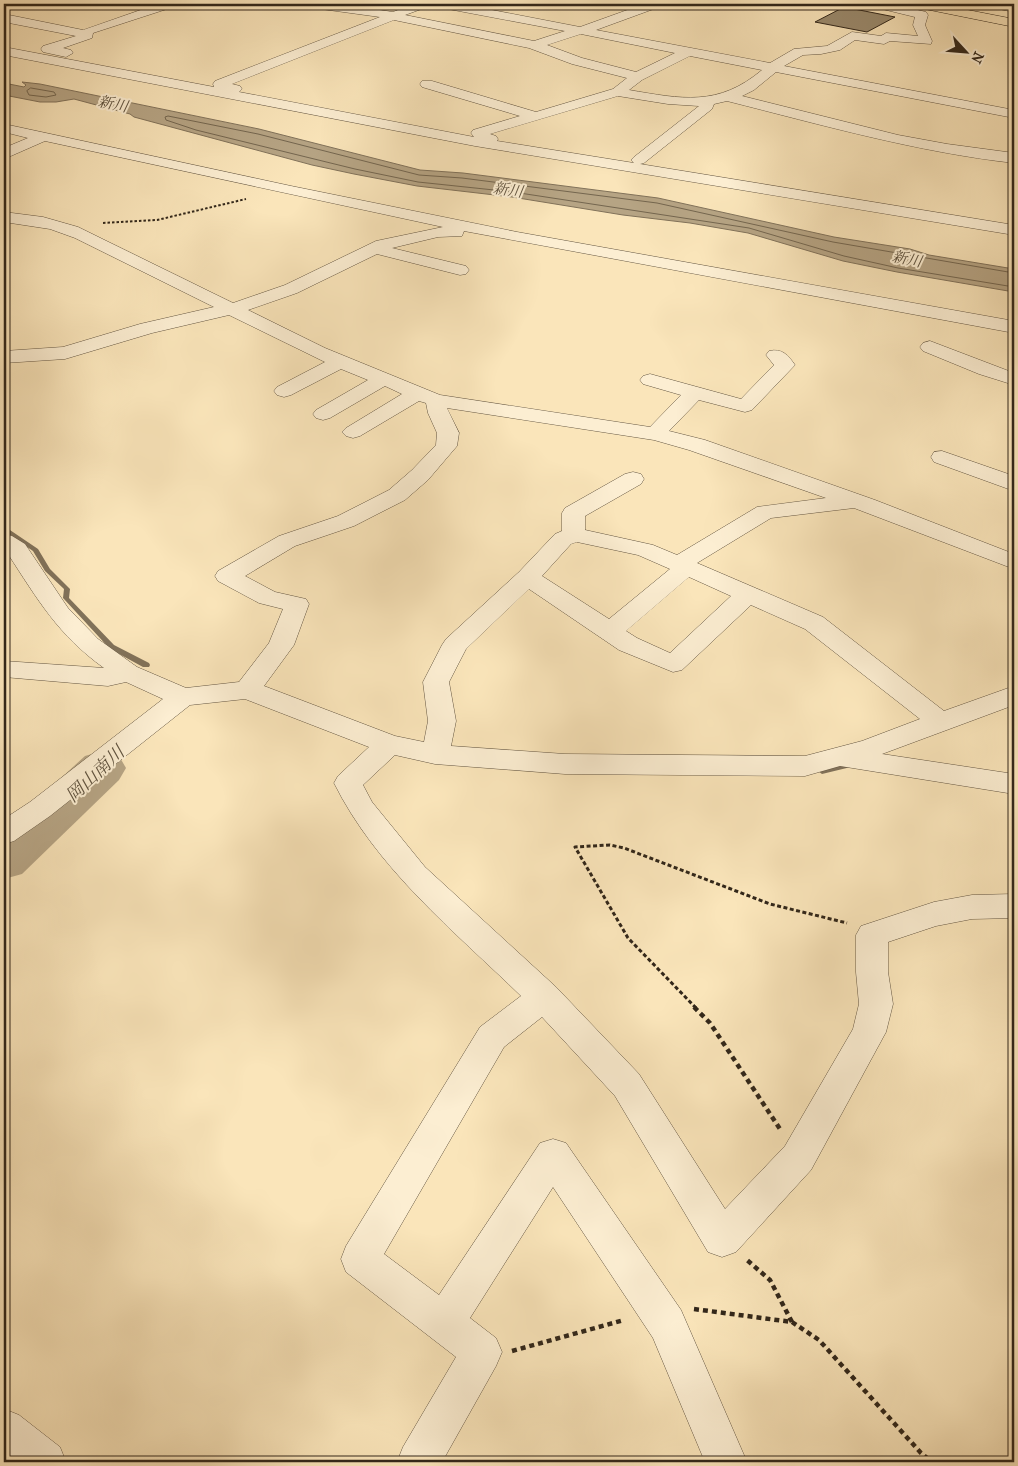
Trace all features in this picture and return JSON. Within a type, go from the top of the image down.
[{"type":"main road","points":[[920,4],[1014,23]]},
{"type":"main road","points":[[945,4],[1014,18]]},
{"type":"street","points":[[94,59],[48,49],[88,36],[86,34],[88,31],[169,4]]},
{"type":"street","points":[[314,4],[392,15],[412,21],[502,37],[637,77]]},
{"type":"street","points":[[287,106],[283,100],[220,86],[220,84],[423,4]]},
{"type":"street","points":[[443,4],[1014,114]]},
{"type":"street","points":[[614,4],[640,9]]},
{"type":"street","points":[[534,45],[655,4]]},
{"type":"street","points":[[618,92],[648,97],[708,101],[726,97],[748,87],[772,68],[799,52],[831,50],[840,46],[852,36],[884,40],[886,37],[926,40],[919,25],[922,15],[878,4],[880,4]]},
{"type":"street","points":[[994,4],[1014,8]]},
{"type":"street","points":[[4,18],[86,34]]},
{"type":"street","points":[[4,51],[564,157],[1014,230]]},
{"type":"street","points":[[388,124],[402,124],[459,134],[478,133],[618,92],[637,77],[689,51]]},
{"type":"street","points":[[30,56],[44,54],[120,63]]},
{"type":"street","points":[[602,68],[624,59]]},
{"type":"street","points":[[427,84],[534,116]]},
{"type":"street","points":[[726,97],[898,140],[1014,158]]},
{"type":"street","points":[[639,160],[707,106],[708,101]]},
{"type":"street","points":[[4,128],[291,191],[517,237],[1014,328]]},
{"type":"street","points":[[478,133],[482,137],[561,152],[564,157]]},
{"type":"street","points":[[4,154],[42,137]]},
{"type":"street","points":[[4,217],[37,220],[65,227],[318,352],[427,396],[655,434],[697,445],[856,502],[1014,562]]},
{"type":"street","points":[[4,357],[65,354],[147,328],[232,309],[290,289],[382,245],[438,232],[517,237]]},
{"type":"street","points":[[375,249],[460,270]]},
{"type":"street","points":[[930,347],[1013,376]]},
{"type":"street","points":[[650,380],[745,406],[785,365],[776,355]]},
{"type":"street","points":[[284,391],[341,361]]},
{"type":"street","points":[[323,414],[384,379]]},
{"type":"street","points":[[655,434],[695,393]]},
{"type":"street","points":[[353,432],[427,396]]},
{"type":"street","points":[[247,690],[281,645],[297,604],[268,598],[227,576],[287,541],[346,521],[397,495],[420,475],[446,446],[448,432],[427,396]]},
{"type":"street","points":[[942,457],[1014,484]]},
{"type":"street","points":[[574,534],[573,513],[618,480]]},
{"type":"street","points":[[609,632],[683,566],[765,512],[856,502]]},
{"type":"street","points":[[435,754],[442,721],[436,682],[455,645],[528,576],[563,539],[574,534],[645,550],[814,623],[941,722]]},
{"type":"street","points":[[4,541],[17,549],[59,613],[89,645],[128,673],[183,697],[247,690],[389,744],[435,754],[566,764],[805,766],[870,748],[1014,695]]},
{"type":"street","points":[[528,576],[628,644],[673,664],[748,594]]},
{"type":"street","points":[[4,669],[108,677],[128,673]]},
{"type":"street","points":[[4,833],[40,808],[183,697]]},
{"type":"street","points":[[389,744],[348,783],[361,808],[414,875],[544,997],[627,1085],[722,1239],[798,1158],[869,1032],[876,1004],[872,972],[872,936],[934,914],[972,907],[1014,906]]},
{"type":"street","points":[[839,757],[1014,784]]},
{"type":"street","points":[[418,1462],[482,1352],[360,1259],[492,1036],[544,997]]},
{"type":"street","points":[[444,1323],[553,1155],[667,1324],[726,1462]]},
{"type":"street","points":[[4,1430],[45,1462]]},
{"type":"path","points":[[95,222],[122,224],[149,221],[213,208],[249,198]]},
{"type":"path","points":[[798,1158],[710,1023],[628,938],[575,847],[610,845],[624,848],[770,904],[855,925],[872,936]]},
{"type":"path","points":[[792,1322],[819,1340],[921,1453],[932,1462]]},
{"type":"water","name":"新川","points":[[22,82],[40,84],[259,129],[420,170],[463,173],[658,198],[834,237],[1014,269],[1014,292],[843,261],[748,233],[512,197],[417,186],[354,174],[312,165],[74,99],[40,102],[4,95],[4,83],[24,87],[26,85]]},
{"type":"building","points":[[844,7],[895,17],[867,32],[815,22]]},
{"type":"waterway","points":[[4,528],[36,550],[47,570],[67,589],[66,598],[112,647],[146,665]]},
{"type":"waterway","points":[[822,771],[852,764]]},
{"type":"waterway","name":"岡山南川","points":[[4,860],[102,768]]}]
